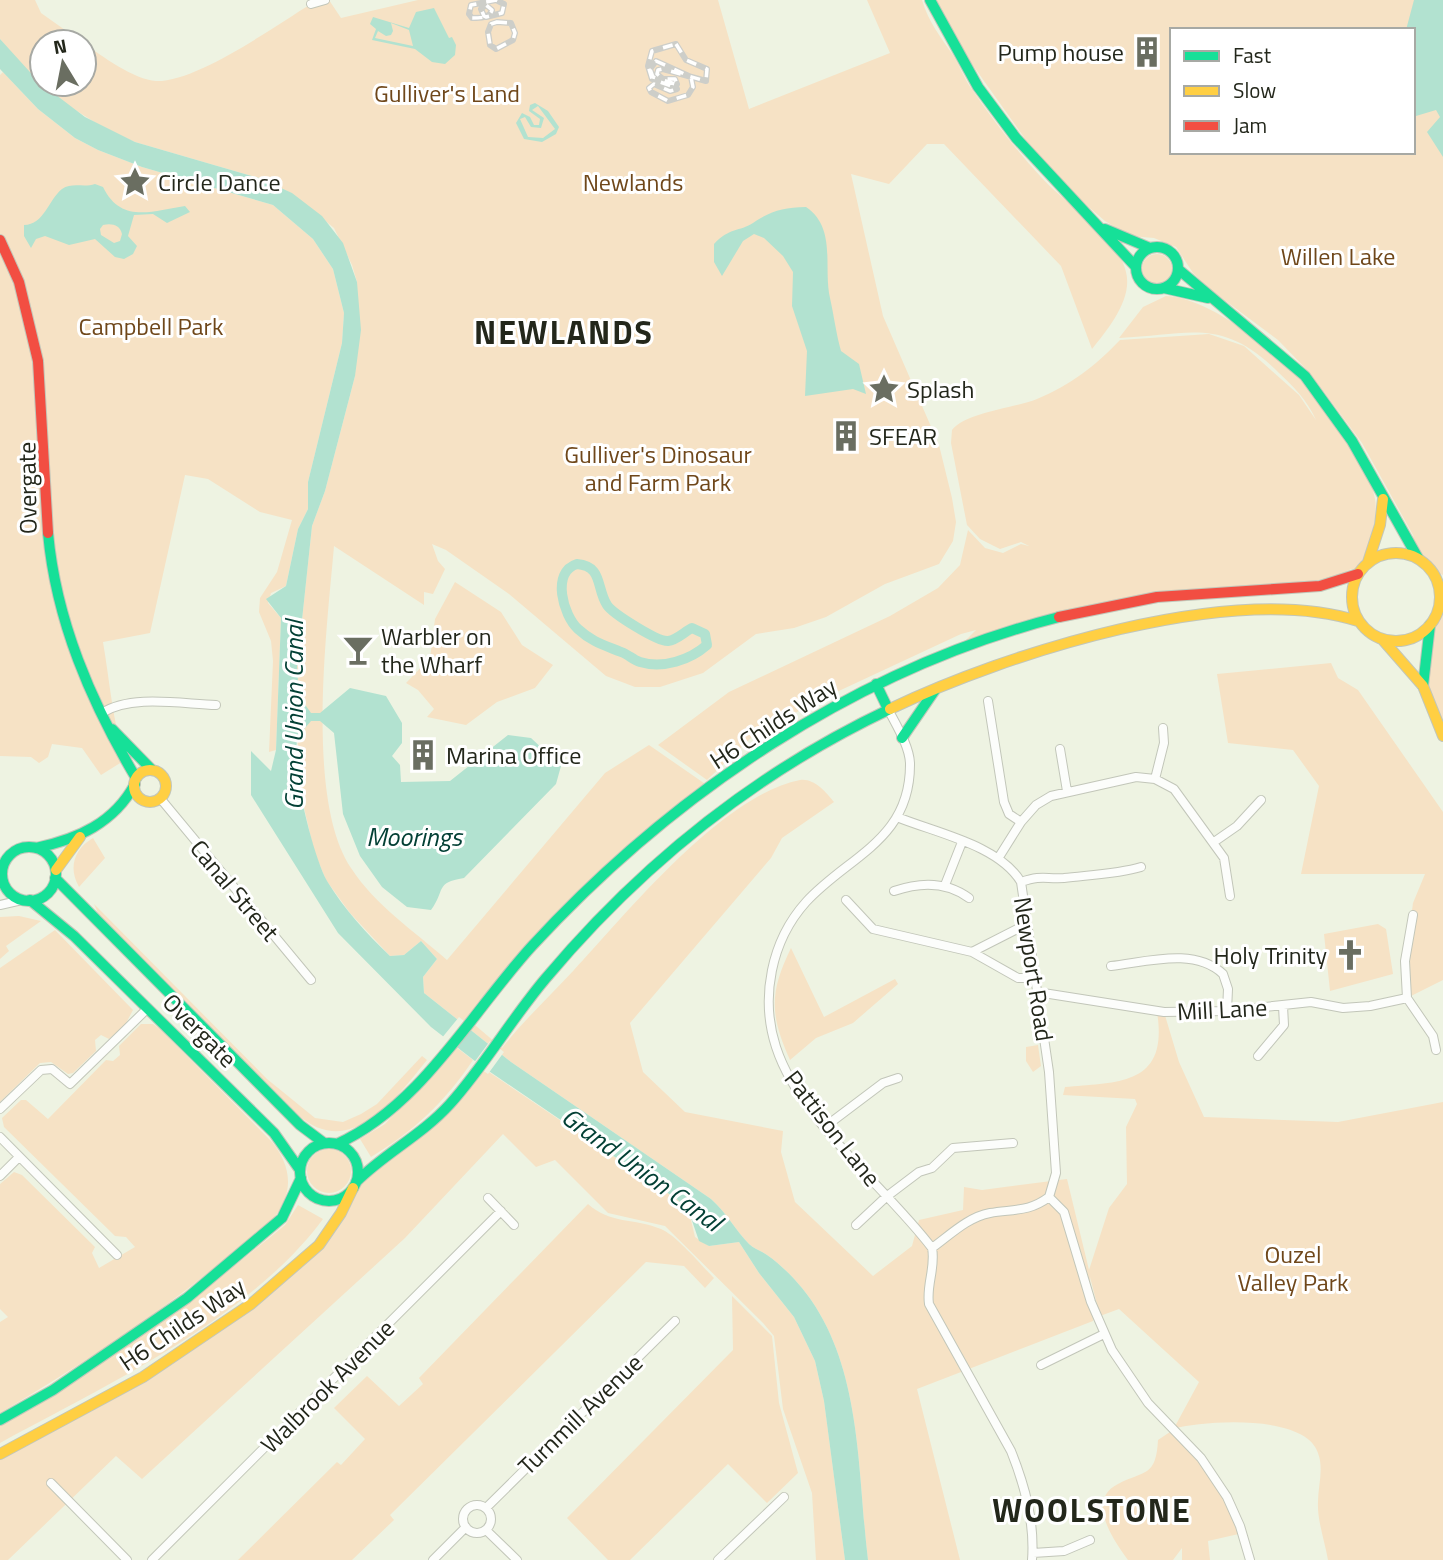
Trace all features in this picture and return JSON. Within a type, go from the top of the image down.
[{"type":"street","points":[[311,4],[325,0]]},
{"type":"street","points":[[930,0],[978,87],[1042,169],[1102,228],[1136,267],[1142,283],[1151,288],[1164,288],[1208,298]]},
{"type":"street","points":[[1102,228],[1150,248],[1170,251],[1178,269],[1208,298],[1275,347],[1305,376],[1337,416],[1418,558],[1437,573],[1440,614],[1430,625],[1408,639],[1381,638]]},
{"type":"street","name":"Overgate","points":[[0,240],[24,296],[40,357],[46,407],[48,525],[57,599],[77,666],[112,729],[114,740],[135,781]]},
{"type":"street","points":[[1136,267],[1140,255],[1150,248]]},
{"type":"street","points":[[1164,288],[1173,280],[1178,269]]},
{"type":"street","points":[[1383,499],[1380,525],[1364,567],[1352,589],[1352,606],[1361,624],[1381,638],[1423,686],[1443,736]]},
{"type":"street","points":[[1364,567],[1393,553],[1418,558]]},
{"type":"street","name":"H6 Childs Way","points":[[337,1144],[383,1118],[442,1054],[534,943],[622,859],[703,793],[808,721],[876,684],[958,647],[1054,617],[1180,594],[1320,586],[1340,582],[1364,567]]},
{"type":"street","name":"H6 Childs Way","points":[[0,1454],[144,1377],[251,1304],[319,1245],[341,1213],[354,1185],[368,1169],[413,1139],[436,1119],[470,1080],[510,1023],[558,964],[639,880],[720,811],[822,744],[888,709],[976,671],[1061,644],[1186,618],[1311,607],[1334,611],[1361,624]]},
{"type":"street","points":[[1423,686],[1430,645],[1430,625]]},
{"type":"street","points":[[876,684],[888,709]]},
{"type":"street","points":[[902,738],[937,688]]},
{"type":"street","points":[[988,701],[1004,802],[1009,814],[1021,822]]},
{"type":"street","points":[[102,713],[113,706],[136,704],[216,705]]},
{"type":"street","name":"Pattison Lane","points":[[888,709],[910,762],[903,801],[897,817],[863,857],[805,903],[783,936],[773,963],[769,1016],[776,1047],[788,1074],[826,1126],[932,1248]]},
{"type":"street","points":[[1155,779],[1164,743],[1163,728]]},
{"type":"street","name":"Overgate","points":[[112,729],[122,736],[152,770]]},
{"type":"street","points":[[1060,749],[1067,791]]},
{"type":"street","points":[[26,900],[8,890],[1,876],[10,855],[22,848],[36,848],[80,837],[120,809],[155,800],[166,790],[165,780],[160,773],[152,770],[143,772],[120,809]]},
{"type":"street","points":[[999,858],[1021,822],[1036,805],[1067,791],[1136,777],[1155,779],[1174,789],[1214,842],[1224,858],[1230,896]]},
{"type":"street","points":[[135,781],[140,798],[155,800]]},
{"type":"street","name":"Canal Street","points":[[155,800],[310,980]]},
{"type":"street","points":[[1214,842],[1237,826],[1261,800]]},
{"type":"street","name":"Newport Road","points":[[897,817],[999,858],[1012,868],[1021,882],[1049,1072],[1056,1173],[1055,1185],[1049,1197]]},
{"type":"street","points":[[0,905],[47,894],[55,874],[80,837]]},
{"type":"street","points":[[945,885],[962,842]]},
{"type":"street","points":[[36,848],[49,856],[55,874]]},
{"type":"street","points":[[1021,882],[1040,875],[1060,878],[1141,867]]},
{"type":"street","name":"Overgate","points":[[55,874],[69,895],[300,1125],[324,1143]]},
{"type":"street","points":[[894,891],[921,884],[945,885],[969,898]]},
{"type":"street","name":"Overgate","points":[[26,900],[74,936],[148,1007],[274,1133],[300,1174]]},
{"type":"street","points":[[846,900],[873,929],[972,952],[1018,978],[1035,978]]},
{"type":"street","points":[[1413,915],[1405,961],[1406,998],[1433,1036],[1436,1050]]},
{"type":"street","points":[[972,952],[1027,924]]},
{"type":"street","points":[[1111,966],[1177,957],[1204,961],[1223,974],[1228,989],[1227,1012]]},
{"type":"street","name":"Mill Lane","points":[[1037,992],[1157,1012],[1227,1012],[1311,1002],[1343,1008],[1370,1006],[1406,998]]},
{"type":"street","points":[[1258,1056],[1284,1025],[1283,1006]]},
{"type":"street","points":[[0,1109],[41,1069],[52,1069],[70,1084],[148,1007]]},
{"type":"street","points":[[826,1126],[883,1083],[898,1078]]},
{"type":"street","points":[[0,1137],[117,1255]]},
{"type":"street","points":[[324,1143],[337,1144],[353,1155],[358,1172],[354,1185],[340,1199],[323,1200],[309,1192],[300,1174],[310,1150],[324,1143]]},
{"type":"street","points":[[856,1225],[886,1197],[919,1172],[932,1168],[953,1148],[1013,1143]]},
{"type":"street","points":[[0,1176],[19,1157]]},
{"type":"street","name":"H6 Childs Way","points":[[0,1420],[131,1339],[197,1290],[282,1218],[300,1174]]},
{"type":"street","points":[[1090,1540],[1064,1551],[1032,1556],[1031,1518],[1011,1451],[929,1304],[927,1290],[934,1256],[932,1248],[969,1221],[989,1213],[1021,1212],[1049,1197],[1064,1212],[1091,1303],[1104,1334],[1148,1403],[1200,1458],[1227,1497],[1240,1526],[1250,1560]]},
{"type":"street","points":[[488,1198],[514,1225]]},
{"type":"street","name":"Walbrook Avenue","points":[[152,1560],[501,1211]]},
{"type":"street","name":"Turnmill Avenue","points":[[486,1508],[675,1321]]},
{"type":"street","points":[[1041,1365],[1104,1334]]},
{"type":"street","points":[[51,1483],[127,1560]]},
{"type":"street","points":[[718,1560],[784,1497]]},
{"type":"street","points":[[475,1504],[486,1508],[491,1516],[486,1530],[478,1533],[466,1527],[463,1520],[467,1508],[475,1504]]},
{"type":"street","points":[[433,1560],[466,1527]]},
{"type":"street","points":[[486,1530],[517,1560]]},
{"type":"green space","points":[[0,0],[35,0],[41,13],[62,28],[28,28],[28,71],[0,39]]},
{"type":"green space","points":[[329,0],[341,18],[418,0],[718,0],[749,109],[890,53],[867,0],[922,0],[931,22],[1004,134],[1041,177],[1102,233],[1121,259],[1126,272],[1126,293],[1112,323],[1092,349],[1061,266],[944,144],[927,144],[889,184],[851,174],[883,316],[939,445],[952,498],[956,522],[953,541],[939,564],[885,584],[826,617],[794,628],[756,634],[703,673],[660,687],[635,687],[606,676],[509,594],[446,550],[432,544],[438,561],[445,569],[433,594],[424,592],[424,605],[334,546],[323,712],[328,800],[337,838],[351,868],[371,894],[447,960],[605,773],[649,745],[711,788],[622,860],[469,1020],[502,1048],[648,889],[708,832],[739,808],[770,790],[800,780],[819,786],[834,802],[782,838],[771,858],[630,1023],[643,1072],[685,1112],[783,1131],[781,1152],[795,1202],[873,1276],[912,1246],[919,1220],[963,1210],[964,1187],[982,1190],[1067,1179],[1089,1270],[1109,1208],[1127,1184],[1126,1127],[1137,1104],[1135,1099],[1063,1095],[1065,1087],[1121,1081],[1147,1067],[1155,1054],[1159,1036],[1157,1012],[1164,1012],[1179,1062],[1204,1117],[1338,1122],[1443,1102],[1443,1560],[1328,1560],[1318,1509],[1320,1459],[1310,1440],[1275,1426],[1253,1423],[1207,1423],[1174,1429],[1199,1382],[1119,1309],[1100,1316],[1090,1277],[1093,1321],[917,1389],[960,1560],[868,1560],[854,1418],[847,1383],[822,1318],[802,1288],[777,1262],[749,1244],[711,1199],[511,1062],[424,993],[423,977],[437,959],[421,941],[404,955],[390,956],[350,913],[326,880],[314,851],[299,786],[297,667],[312,526],[325,491],[355,376],[357,282],[334,228],[291,193],[259,178],[135,142],[107,130],[58,98],[98,98],[98,53],[128,72],[148,80],[173,79],[214,63],[311,4]]},
{"type":"green space","name":"Willen Lake","points":[[936,0],[1443,0],[1443,575],[1432,571],[1418,558],[1413,535],[1362,443],[1310,373],[1278,340],[1211,290],[1193,273],[1176,247],[1154,238],[1130,236],[1105,221],[1033,150],[962,50]]},
{"type":"green space","name":"Campbell Park","points":[[3,72],[38,109],[75,138],[98,150],[142,167],[273,205],[313,239],[333,269],[344,313],[342,343],[308,482],[308,509],[298,529],[286,586],[271,593],[268,603],[281,618],[276,750],[269,752],[273,661],[271,641],[259,612],[260,598],[277,572],[292,520],[260,512],[208,479],[185,475],[150,633],[103,642],[114,715],[125,760],[101,775],[82,748],[52,744],[48,757],[39,763],[31,757],[0,756],[0,75]]},
{"type":"green space","points":[[1157,254],[1163,255],[1171,263],[1171,275],[1163,283],[1157,284],[1151,283],[1143,275],[1142,269],[1143,263],[1151,255]]},
{"type":"green space","points":[[1166,296],[1195,303],[1228,319],[1261,343],[1293,372],[1348,438],[1366,470],[1376,503],[1370,554],[1361,570],[1351,569],[1338,576],[1285,587],[1105,605],[959,647],[976,630],[961,634],[813,703],[752,737],[707,780],[658,745],[729,692],[890,616],[938,588],[960,565],[968,530],[985,548],[1003,553],[1021,544],[1029,546],[1021,542],[1000,549],[980,539],[967,525],[951,443],[952,430],[968,419],[1037,399],[1061,388],[1092,366],[1120,340],[1209,334],[1244,346],[1299,395],[1316,420],[1304,400],[1290,383],[1259,355],[1240,343],[1222,336],[1204,333],[1119,338],[1143,307]]},
{"type":"green space","points":[[455,582],[501,612],[522,645],[553,665],[535,688],[497,702],[466,725],[427,717],[434,709],[418,690],[406,683],[430,658],[435,619]]},
{"type":"green space","points":[[1443,613],[1443,736],[1423,686],[1430,625],[1437,614]]},
{"type":"green space","points":[[1331,663],[1338,678],[1358,690],[1443,812],[1443,980],[1407,998],[1405,961],[1413,903],[1425,874],[1301,874],[1319,786],[1293,750],[1228,743],[1217,674]]},
{"type":"green space","points":[[93,838],[105,858],[79,887],[74,873],[77,853]]},
{"type":"green space","points":[[94,904],[267,1079],[315,1118],[343,1122],[361,1114],[377,1104],[422,1056],[427,1060],[387,1106],[371,1119],[354,1128],[336,1131],[317,1127],[298,1115],[98,913]]},
{"type":"green space","points":[[19,916],[41,921],[6,946],[9,951],[0,959],[0,917]]},
{"type":"green space","points":[[1378,924],[1386,929],[1393,974],[1330,991],[1324,934]]},
{"type":"green space","points":[[55,930],[133,1010],[125,1025],[109,1039],[101,1035],[95,1040],[96,1051],[73,1073],[68,1074],[51,1062],[40,1063],[0,1102],[0,968]]},
{"type":"green space","points":[[791,948],[824,1017],[895,979],[898,984],[853,1023],[816,1038],[790,1060],[779,1030],[775,1004],[779,978]]},
{"type":"green space","points":[[141,1024],[153,1024],[160,1029],[272,1142],[287,1170],[287,1193],[276,1216],[180,1295],[92,1356],[0,1413],[0,1322],[8,1317],[0,1309],[0,1184],[14,1172],[22,1175],[95,1247],[92,1253],[99,1268],[135,1247],[126,1237],[115,1236],[4,1127],[2,1118],[21,1100],[26,1100],[48,1119],[106,1060],[113,1061],[120,1055],[119,1046]]},
{"type":"green space","points":[[1038,1045],[1041,1066],[1033,1072],[1026,1061],[1026,1047]]},
{"type":"green space","points":[[456,1047],[473,1060],[462,1075],[428,1114],[401,1137],[371,1157],[360,1139],[385,1124]]},
{"type":"green space","points":[[480,1066],[678,1200],[689,1212],[695,1237],[709,1246],[739,1242],[759,1273],[794,1317],[815,1361],[824,1401],[845,1560],[816,1560],[812,1493],[783,1409],[774,1336],[665,1226],[608,1213],[555,1160],[536,1167],[503,1134],[405,1238],[142,1479],[116,1456],[8,1560],[0,1560],[0,1454],[102,1400],[300,1264],[356,1182],[413,1139]]},
{"type":"green space","points":[[329,1149],[338,1150],[345,1155],[350,1162],[350,1180],[345,1187],[338,1192],[329,1193],[320,1192],[313,1187],[308,1180],[307,1171],[308,1162],[313,1155],[320,1150]]},
{"type":"green space","points":[[588,1204],[605,1215],[667,1232],[714,1278],[705,1288],[684,1266],[646,1262],[390,1515],[394,1520],[352,1560],[238,1560],[337,1462],[341,1465],[365,1439],[334,1408],[367,1376],[399,1406],[423,1384],[419,1378]]},
{"type":"green space","points":[[298,1205],[323,1219],[292,1255],[256,1288],[217,1318],[130,1373],[0,1443],[0,1426],[75,1381],[182,1306],[285,1225]]},
{"type":"green space","points":[[732,1296],[772,1336],[779,1403],[798,1473],[767,1503],[728,1464],[630,1560],[608,1560],[567,1518],[733,1350]]},
{"type":"green space","points":[[1173,1429],[1201,1458],[1243,1533],[1208,1541],[1210,1560],[1182,1560],[1182,1548],[1173,1560],[1128,1560],[1105,1521],[1104,1500],[1108,1491],[1152,1466],[1158,1440]]},
{"type":"water","points":[[1414,0],[1443,0],[1443,157],[1427,132],[1440,117],[1436,110],[1416,116],[1415,114],[1415,28],[1407,28]]},
{"type":"water","points":[[434,8],[449,38],[452,37],[456,45],[455,55],[445,64],[432,62],[415,49],[372,40],[376,29],[370,24],[373,17],[409,28],[416,12]],"holes":[[[391,23],[409,30],[413,46],[375,38],[378,31],[386,36],[391,35]]]},
{"type":"water","points":[[0,39],[28,70],[28,98],[60,98],[85,117],[135,142],[259,178],[292,193],[322,216],[343,243],[357,282],[361,330],[355,376],[325,491],[312,526],[297,667],[299,696],[311,713],[320,713],[350,688],[386,696],[402,723],[402,743],[392,756],[400,765],[401,782],[450,781],[508,735],[531,738],[561,766],[556,784],[464,878],[444,885],[431,910],[407,907],[382,887],[360,856],[343,814],[334,733],[320,721],[311,721],[298,738],[297,768],[304,810],[322,869],[348,911],[390,956],[404,955],[421,941],[437,959],[423,977],[424,993],[511,1062],[711,1199],[749,1244],[777,1262],[802,1288],[822,1318],[847,1383],[854,1418],[868,1560],[845,1560],[824,1401],[815,1361],[794,1317],[759,1273],[739,1242],[709,1246],[699,1241],[689,1212],[678,1200],[480,1065],[431,1027],[338,933],[251,795],[251,751],[271,771],[276,750],[281,618],[266,599],[286,586],[298,529],[308,509],[308,482],[342,343],[344,313],[333,269],[313,239],[273,205],[142,167],[98,150],[75,138],[38,109],[0,69]]},
{"type":"water","points":[[535,103],[548,111],[559,127],[556,134],[542,142],[524,139],[516,123],[522,113],[530,117],[534,125],[539,125],[540,119],[529,111],[530,105]],"holes":[[[538,106],[555,129],[543,138],[528,137],[520,119],[525,117],[531,127],[541,128],[544,118],[532,110]]]},
{"type":"water","points":[[91,185],[103,187],[110,199],[128,211],[149,212],[185,206],[190,212],[167,223],[153,214],[134,215],[128,236],[137,246],[133,254],[124,259],[115,257],[95,239],[69,245],[45,236],[36,239],[31,248],[24,236],[24,225],[37,221],[62,189]],"holes":[[[106,224],[115,225],[119,229],[122,234],[120,241],[114,243],[101,235],[100,229]]]},
{"type":"water","points":[[806,207],[816,216],[825,237],[828,286],[841,351],[859,364],[866,394],[853,389],[805,396],[807,351],[792,306],[793,272],[783,256],[764,238],[754,234],[743,241],[722,276],[714,262],[714,244],[730,232],[748,226],[772,212]]},
{"type":"pier","points":[[459,1017],[473,1028],[454,1049],[441,1039]]},
{"type":"pier","points":[[490,1041],[504,1052],[488,1074],[473,1064]]},
{"type":"waterway","points":[[577,564],[595,573],[607,605],[636,627],[668,641],[692,628],[705,634],[707,645],[676,662],[649,664],[637,661],[588,637],[573,623],[562,594],[564,576],[577,564]]},
{"type":"railway","points":[[496,0],[471,5],[469,14],[472,18],[481,18],[484,17],[487,16],[492,10],[486,5],[481,9],[484,16],[486,17],[502,13],[504,4],[496,0]]},
{"type":"railway","points":[[497,22],[511,23],[515,33],[513,40],[496,49],[490,45],[488,32],[491,24],[497,22]]},
{"type":"railway","points":[[676,44],[686,60],[707,69],[706,81],[663,69],[658,70],[657,74],[663,79],[675,79],[677,84],[671,86],[652,79],[648,66],[652,51],[676,44]]},
{"type":"railway","points":[[656,61],[691,77],[693,87],[688,95],[668,101],[651,92],[649,88],[654,84],[670,91],[677,89],[675,84],[653,77],[650,69],[656,61]]},
{"type":"traffic: fast","points":[[930,0],[978,87],[1016,138],[1136,267]]},
{"type":"traffic: fast","points":[[1105,229],[1150,248]]},
{"type":"traffic: fast","points":[[1157,247],[1172,253],[1178,268],[1172,283],[1157,289],[1142,283],[1136,268],[1142,253],[1157,247]]},
{"type":"traffic: fast","points":[[1178,269],[1305,376],[1352,441],[1418,558]]},
{"type":"traffic: fast","points":[[1164,288],[1208,298]]},
{"type":"traffic: fast","points":[[48,533],[59,598],[78,660],[104,720],[136,778]]},
{"type":"traffic: fast","points":[[337,1144],[367,1127],[420,1082],[532,946],[587,890],[645,837],[707,788],[772,744],[840,704],[911,669],[984,640],[1059,617]]},
{"type":"traffic: fast","points":[[1423,686],[1430,625]]},
{"type":"traffic: fast","points":[[876,684],[888,709]]},
{"type":"traffic: fast","points":[[902,738],[935,690]]},
{"type":"traffic: fast","points":[[356,1182],[428,1125],[450,1104],[546,978],[621,897],[662,860],[748,792],[841,734],[890,709]]},
{"type":"traffic: fast","points":[[112,729],[152,770]]},
{"type":"traffic: fast","points":[[36,848],[66,840],[106,819],[135,784]]},
{"type":"traffic: fast","points":[[29,847],[48,855],[56,874],[48,893],[29,901],[10,893],[2,874],[10,855],[29,847]]},
{"type":"traffic: fast","points":[[55,878],[300,1125],[324,1143]]},
{"type":"traffic: fast","points":[[30,900],[74,936],[274,1133],[300,1170]]},
{"type":"traffic: fast","points":[[329,1143],[340,1145],[353,1156],[358,1172],[356,1183],[345,1196],[329,1201],[318,1199],[305,1188],[300,1172],[302,1161],[313,1148],[329,1143]]},
{"type":"traffic: fast","points":[[0,1420],[53,1390],[187,1298],[282,1218],[301,1178]]},
{"type":"traffic: slow","points":[[1368,562],[1380,525],[1383,499]]},
{"type":"traffic: slow","points":[[1396,553],[1413,556],[1427,566],[1437,580],[1440,597],[1437,614],[1427,628],[1413,638],[1396,641],[1379,638],[1365,628],[1355,614],[1352,597],[1355,580],[1365,566],[1379,556],[1396,553]]},
{"type":"traffic: slow","points":[[890,709],[995,666],[1121,629],[1185,617],[1248,610],[1307,611],[1358,621]]},
{"type":"traffic: slow","points":[[1382,639],[1423,686],[1443,736]]},
{"type":"traffic: slow","points":[[150,770],[161,775],[166,786],[161,797],[150,802],[139,797],[134,786],[139,775],[150,770]]},
{"type":"traffic: slow","points":[[56,870],[80,837]]},
{"type":"traffic: slow","points":[[0,1454],[143,1377],[251,1304],[319,1245],[341,1213],[353,1188]]},
{"type":"traffic: jam","points":[[0,240],[19,282],[38,361],[48,533]]},
{"type":"traffic: jam","points":[[1059,617],[1157,597],[1320,586],[1358,574]]},
{"type":"place","name":"Pump house","points":[[1147,52]]},
{"type":"place","name":"Circle Dance","points":[[135,182]]},
{"type":"place","name":"Splash","points":[[884,389]]},
{"type":"place","name":"SFEAR","points":[[846,436]]},
{"type":"place","name":"Warbler on the Wharf","points":[[358,650]]},
{"type":"place","name":"Marina Office","points":[[423,755]]},
{"type":"place","name":"Holy Trinity","points":[[1350,955]]},
{"type":"district","name":"NEWLANDS","points":[[564,332]]},
{"type":"district","name":"WOOLSTONE","points":[[1092,1510]]},
{"type":"park label","name":"Gulliver's Land","points":[[447,93]]},
{"type":"park label","name":"Newlands","points":[[633,182]]},
{"type":"park label","name":"Gulliver's Dinosaur and Farm Park","points":[[658,468]]},
{"type":"park label","name":"Ouzel Valley Park","points":[[1293,1268]]},
{"type":"water label","name":"Grand Union Canal","points":[[293,715]]},
{"type":"water label","name":"Moorings","points":[[414,836]]},
{"type":"water label","name":"Grand Union Canal","points":[[642,1169]]}]
